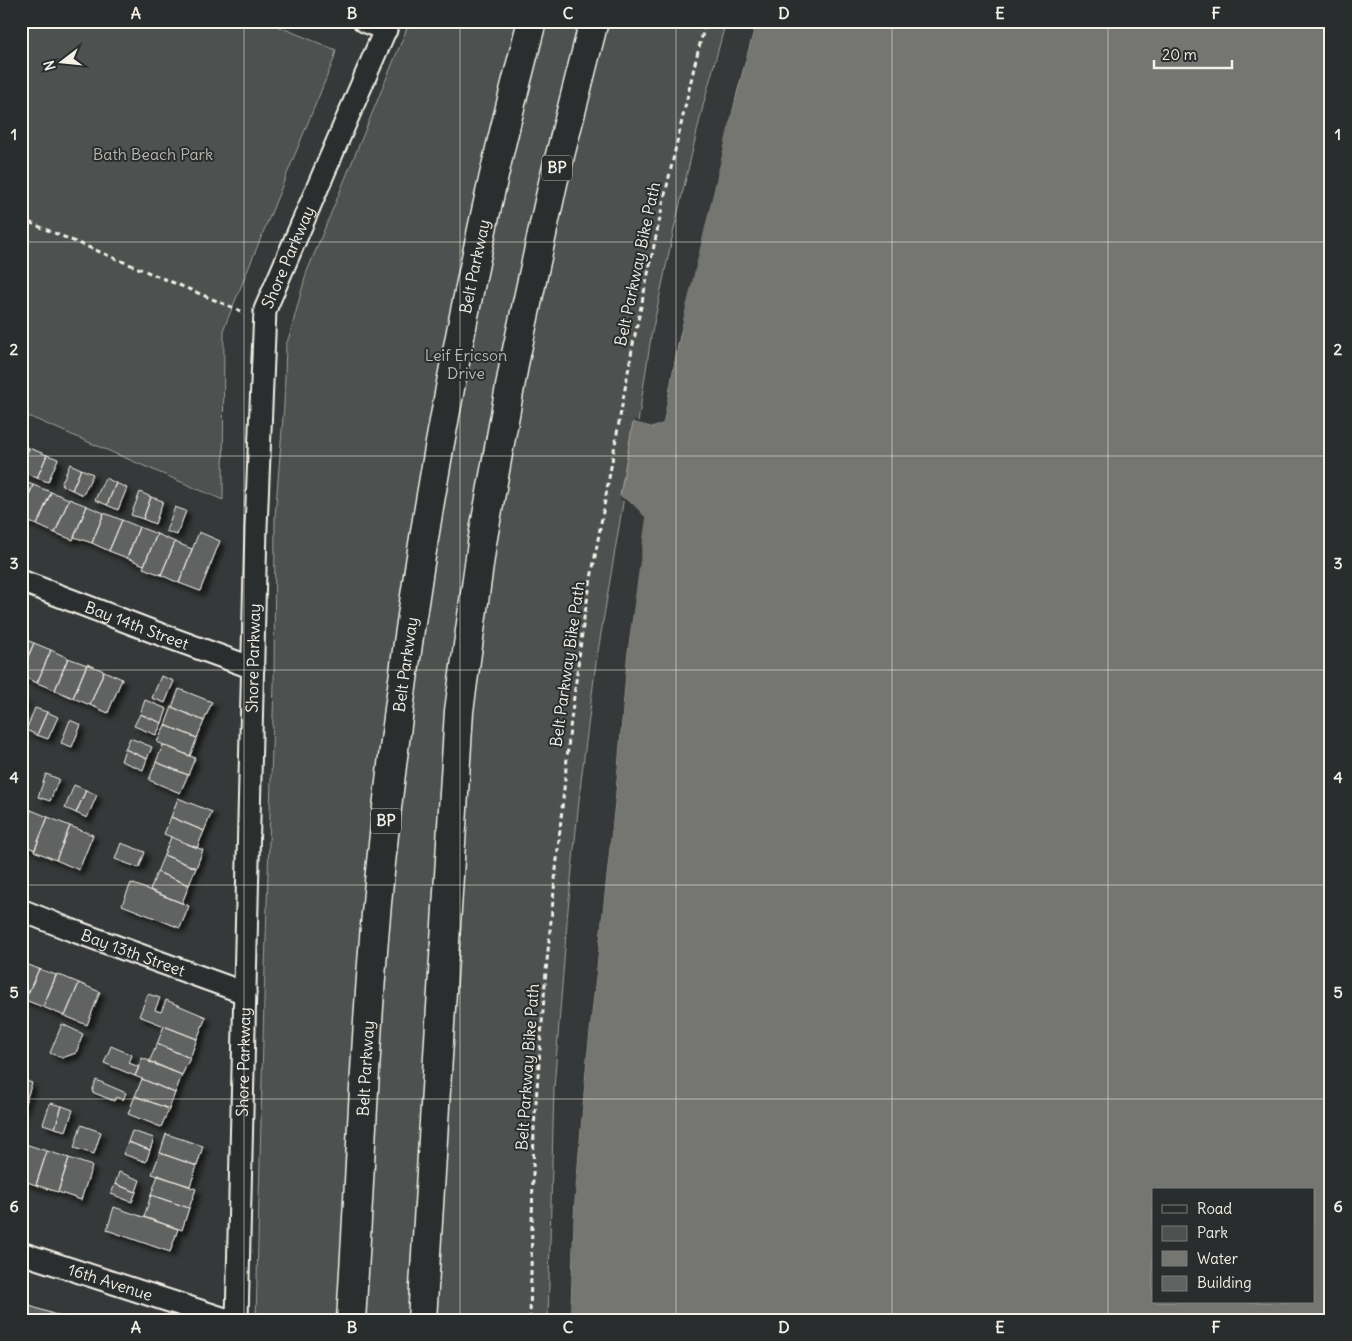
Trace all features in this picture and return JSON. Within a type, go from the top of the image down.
[{"type":"highway","name":"Belt Parkway","points":[[351,1320],[367,1037],[380,873],[402,685],[429,504],[462,327],[500,148],[532,21]]},
{"type":"highway","name":"BP","points":[[422,1320],[459,711],[482,543],[515,359],[554,183],[594,21]]},
{"type":"street","points":[[364,21],[388,26]]},
{"type":"street","name":"Shore Parkway","points":[[237,1320],[256,527],[265,310],[388,26]]},
{"type":"street","name":"Bay 14th Street","points":[[21,581],[253,668]]},
{"type":"street","name":"Bay 13th Street","points":[[21,910],[245,993]]},
{"type":"street","name":"16th Avenue","points":[[21,1253],[228,1320]]},
{"type":"path","name":"Belt Parkway Bike Path","points":[[530,1320],[534,1128],[546,971],[570,728],[583,628],[633,344],[668,180],[706,21]]},
{"type":"path","points":[[21,219],[244,312]]},
{"type":"green space","name":"Bath Beach Park","points":[[21,21],[265,21],[336,50],[334,59],[224,328],[223,500],[21,413]]},
{"type":"green space","name":"Leif Ericson Drive","points":[[410,21],[726,21],[703,106],[651,337],[634,449],[625,491],[596,663],[581,781],[568,909],[554,1088],[548,1320],[256,1320],[274,685],[275,517],[284,405],[286,345],[306,274]]},
{"type":"water","points":[[756,21],[1331,21],[1331,1320],[570,1320],[574,1207],[586,1064],[615,798],[627,656],[645,518],[633,504],[620,496],[633,422],[653,427],[663,423],[693,272]]},
{"type":"pier","points":[[754,21],[756,21],[737,91],[678,342],[663,423],[653,427],[633,422],[634,420],[653,425],[661,422],[675,342],[734,91]]},
{"type":"pier","points":[[620,496],[633,504],[646,518],[627,656],[615,798],[586,1064],[574,1207],[570,1320],[567,1320],[571,1207],[584,1064],[613,798],[625,655],[643,519],[632,506],[620,499]]},
{"type":"building","points":[[21,444],[29,448],[24,460],[21,459]]},
{"type":"building","points":[[29,448],[47,455],[37,478],[25,473],[27,467],[22,465]]},
{"type":"building","points":[[47,455],[58,459],[48,482],[37,478]]},
{"type":"building","points":[[70,464],[81,469],[72,490],[61,485]]},
{"type":"building","points":[[81,469],[93,474],[83,495],[72,490]]},
{"type":"building","points":[[105,478],[116,483],[107,505],[95,500]]},
{"type":"building","points":[[21,480],[33,485],[21,515]]},
{"type":"building","points":[[116,483],[127,488],[118,510],[107,505]]},
{"type":"building","points":[[33,485],[51,492],[37,525],[21,519]]},
{"type":"building","points":[[51,492],[69,499],[55,533],[37,525]]},
{"type":"building","points":[[140,492],[151,497],[143,519],[131,515]]},
{"type":"building","points":[[151,497],[163,501],[155,524],[143,519]]},
{"type":"building","points":[[69,499],[87,506],[73,540],[55,533]]},
{"type":"building","points":[[87,506],[104,513],[92,543],[74,537]]},
{"type":"building","points":[[175,507],[186,511],[177,535],[166,531]]},
{"type":"building","points":[[104,513],[122,520],[109,551],[92,543]]},
{"type":"building","points":[[122,520],[139,527],[127,558],[109,551]]},
{"type":"building","points":[[139,527],[157,534],[144,565],[127,558]]},
{"type":"building","points":[[199,532],[220,541],[200,591],[179,583]]},
{"type":"building","points":[[157,534],[175,542],[161,575],[143,568]]},
{"type":"building","points":[[175,542],[192,549],[179,583],[161,575]]},
{"type":"building","points":[[21,638],[34,643],[21,673]]},
{"type":"building","points":[[34,643],[51,650],[37,683],[21,676]]},
{"type":"building","points":[[51,650],[68,658],[55,690],[37,683]]},
{"type":"building","points":[[68,658],[87,665],[73,698],[55,690]]},
{"type":"building","points":[[87,664],[104,671],[90,705],[73,698]]},
{"type":"building","points":[[104,671],[122,679],[108,713],[90,705]]},
{"type":"building","points":[[161,676],[174,681],[165,703],[152,698]]},
{"type":"building","points":[[179,689],[212,702],[204,721],[172,707]]},
{"type":"building","points":[[21,699],[26,700],[21,711]]},
{"type":"building","points":[[145,700],[167,709],[162,723],[140,714]]},
{"type":"building","points":[[172,707],[204,721],[197,738],[165,725]]},
{"type":"building","points":[[35,708],[47,712],[37,735],[26,730]]},
{"type":"building","points":[[47,712],[58,717],[48,739],[37,735]]},
{"type":"building","points":[[140,714],[162,723],[156,735],[134,726]]},
{"type":"building","points":[[70,720],[81,725],[72,747],[61,743]]},
{"type":"building","points":[[165,725],[197,738],[190,756],[157,742]]},
{"type":"building","points":[[130,738],[152,747],[147,759],[125,749]]},
{"type":"building","points":[[163,745],[195,758],[188,775],[156,762]]},
{"type":"building","points":[[125,749],[147,759],[143,770],[121,761]]},
{"type":"building","points":[[156,762],[188,775],[180,793],[149,780]]},
{"type":"building","points":[[46,774],[59,779],[50,801],[38,797]]},
{"type":"building","points":[[74,785],[86,790],[76,813],[65,808]]},
{"type":"building","points":[[86,790],[97,795],[87,818],[76,813]]},
{"type":"building","points":[[178,798],[212,812],[204,831],[171,817]]},
{"type":"building","points":[[21,806],[31,810],[21,834]]},
{"type":"building","points":[[31,810],[48,817],[35,850],[21,844],[21,834]]},
{"type":"building","points":[[48,817],[70,826],[56,860],[34,851]]},
{"type":"building","points":[[171,817],[204,831],[197,848],[164,834]]},
{"type":"building","points":[[70,826],[93,835],[79,870],[56,860]]},
{"type":"building","points":[[171,837],[203,850],[196,868],[164,855]]},
{"type":"building","points":[[121,843],[145,852],[139,868],[115,859]]},
{"type":"building","points":[[164,855],[196,868],[189,885],[157,872]]},
{"type":"building","points":[[157,872],[189,885],[182,903],[150,890]]},
{"type":"building","points":[[131,883],[189,906],[180,928],[122,905]]},
{"type":"building","points":[[21,962],[39,969],[25,1000],[21,999]]},
{"type":"building","points":[[39,969],[56,975],[43,1007],[25,1000]]},
{"type":"building","points":[[57,974],[79,983],[65,1016],[43,1007]]},
{"type":"building","points":[[79,983],[100,992],[87,1025],[65,1016]]},
{"type":"building","points":[[148,994],[160,998],[155,1010],[161,1012],[166,1000],[206,1017],[197,1039],[139,1016]]},
{"type":"building","points":[[62,1024],[83,1034],[76,1053],[62,1058],[50,1053]]},
{"type":"building","points":[[164,1026],[197,1039],[190,1058],[157,1044]]},
{"type":"building","points":[[157,1044],[190,1058],[182,1075],[149,1062]]},
{"type":"building","points":[[111,1046],[132,1055],[129,1063],[139,1067],[135,1076],[104,1063]]},
{"type":"building","points":[[142,1058],[182,1075],[175,1093],[135,1076]]},
{"type":"building","points":[[21,1079],[32,1083],[21,1115]]},
{"type":"building","points":[[142,1079],[175,1093],[169,1109],[135,1096]]},
{"type":"building","points":[[96,1080],[126,1093],[123,1100],[116,1097],[114,1101],[92,1092]]},
{"type":"building","points":[[135,1096],[169,1109],[161,1127],[128,1114]]},
{"type":"building","points":[[50,1103],[62,1106],[55,1128],[43,1124]]},
{"type":"building","points":[[62,1106],[73,1110],[66,1131],[55,1128]]},
{"type":"building","points":[[81,1125],[101,1132],[94,1154],[74,1148]]},
{"type":"building","points":[[132,1131],[154,1138],[150,1150],[128,1142]]},
{"type":"building","points":[[166,1134],[203,1146],[197,1166],[160,1153]]},
{"type":"building","points":[[128,1142],[150,1150],[146,1162],[123,1154]]},
{"type":"building","points":[[25,1144],[47,1151],[36,1185],[21,1180],[21,1155]]},
{"type":"building","points":[[47,1151],[69,1158],[58,1192],[36,1185]]},
{"type":"building","points":[[160,1153],[197,1166],[190,1186],[152,1174]]},
{"type":"building","points":[[69,1158],[92,1166],[81,1200],[58,1192]]},
{"type":"building","points":[[119,1172],[140,1180],[136,1192],[115,1184]]},
{"type":"building","points":[[158,1175],[196,1189],[189,1208],[151,1195]]},
{"type":"building","points":[[115,1184],[136,1192],[132,1202],[111,1194]]},
{"type":"building","points":[[151,1195],[189,1208],[182,1230],[144,1217]]},
{"type":"building","points":[[114,1207],[178,1229],[170,1252],[107,1230]]},
{"type":"building","points":[[21,1303],[62,1317],[62,1320],[21,1320]]}]
